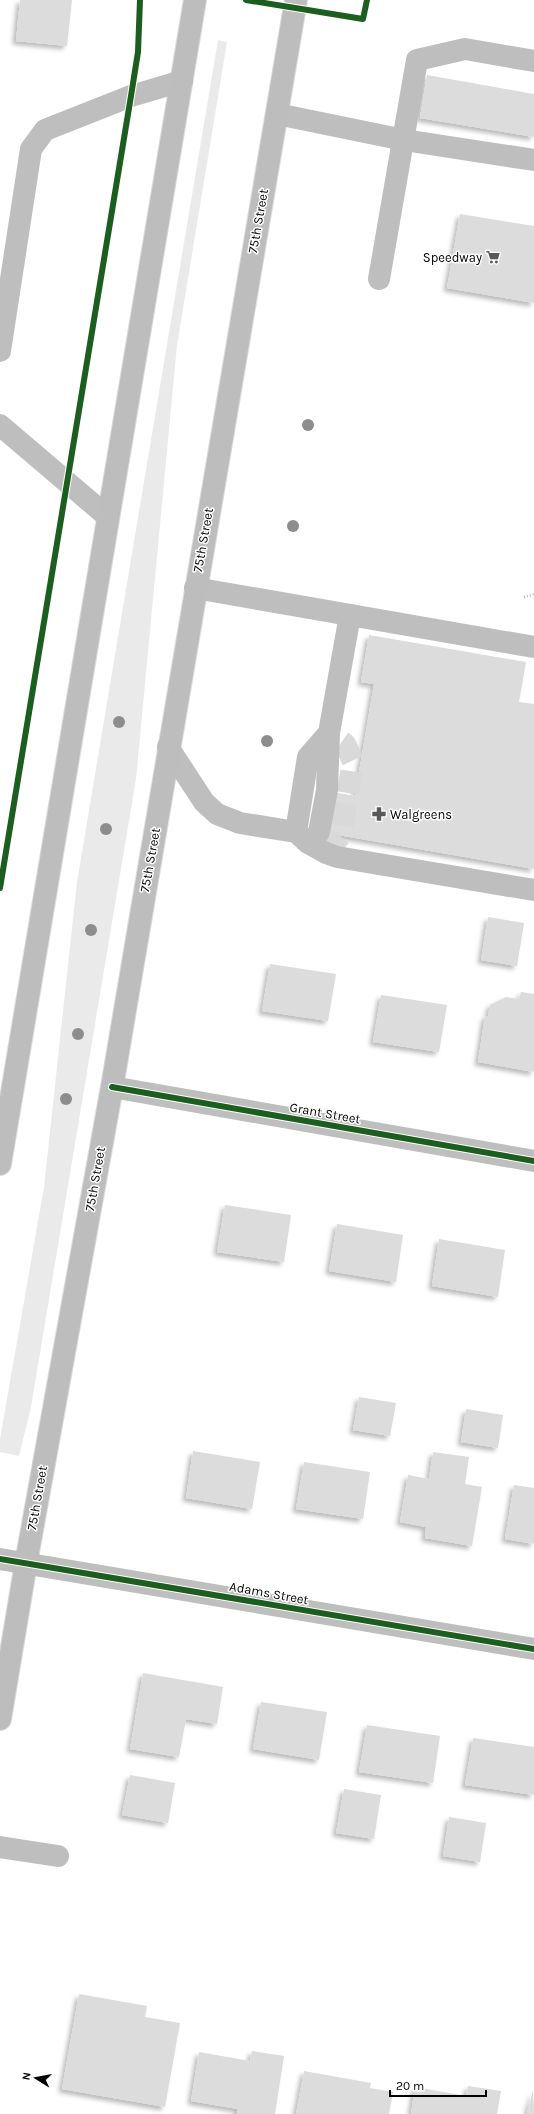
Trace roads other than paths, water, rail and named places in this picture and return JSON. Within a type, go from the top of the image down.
[{"type":"main road","points":[[0,1164],[195,0]]},
{"type":"main road","name":"75th Street","points":[[0,1719],[26,1563],[112,1087],[168,747],[296,0]]},
{"type":"street","points":[[378,279],[404,140],[417,60],[465,49],[534,62]]},
{"type":"street","points":[[0,351],[31,149],[45,130],[131,96],[182,81]]},
{"type":"street","points":[[277,114],[404,140],[534,160]]},
{"type":"street","points":[[0,425],[108,517]]},
{"type":"street","points":[[195,588],[534,647]]},
{"type":"street","points":[[302,837],[308,757],[329,734],[350,615]]},
{"type":"street","points":[[168,747],[204,802],[217,814],[240,823],[302,837],[326,853],[338,857],[534,890]]},
{"type":"street","name":"Grant Street","points":[[112,1087],[534,1161]]},
{"type":"street","name":"Adams Street","points":[[0,1559],[534,1649]]},
{"type":"street","points":[[0,1847],[58,1856]]},
{"type":"tunnel","points":[[326,853],[341,835],[353,761],[345,744],[329,733]]},
{"type":"place","name":"Speedway","points":[[493,257]]},
{"type":"place","name":"Walgreens","points":[[379,814]]}]
